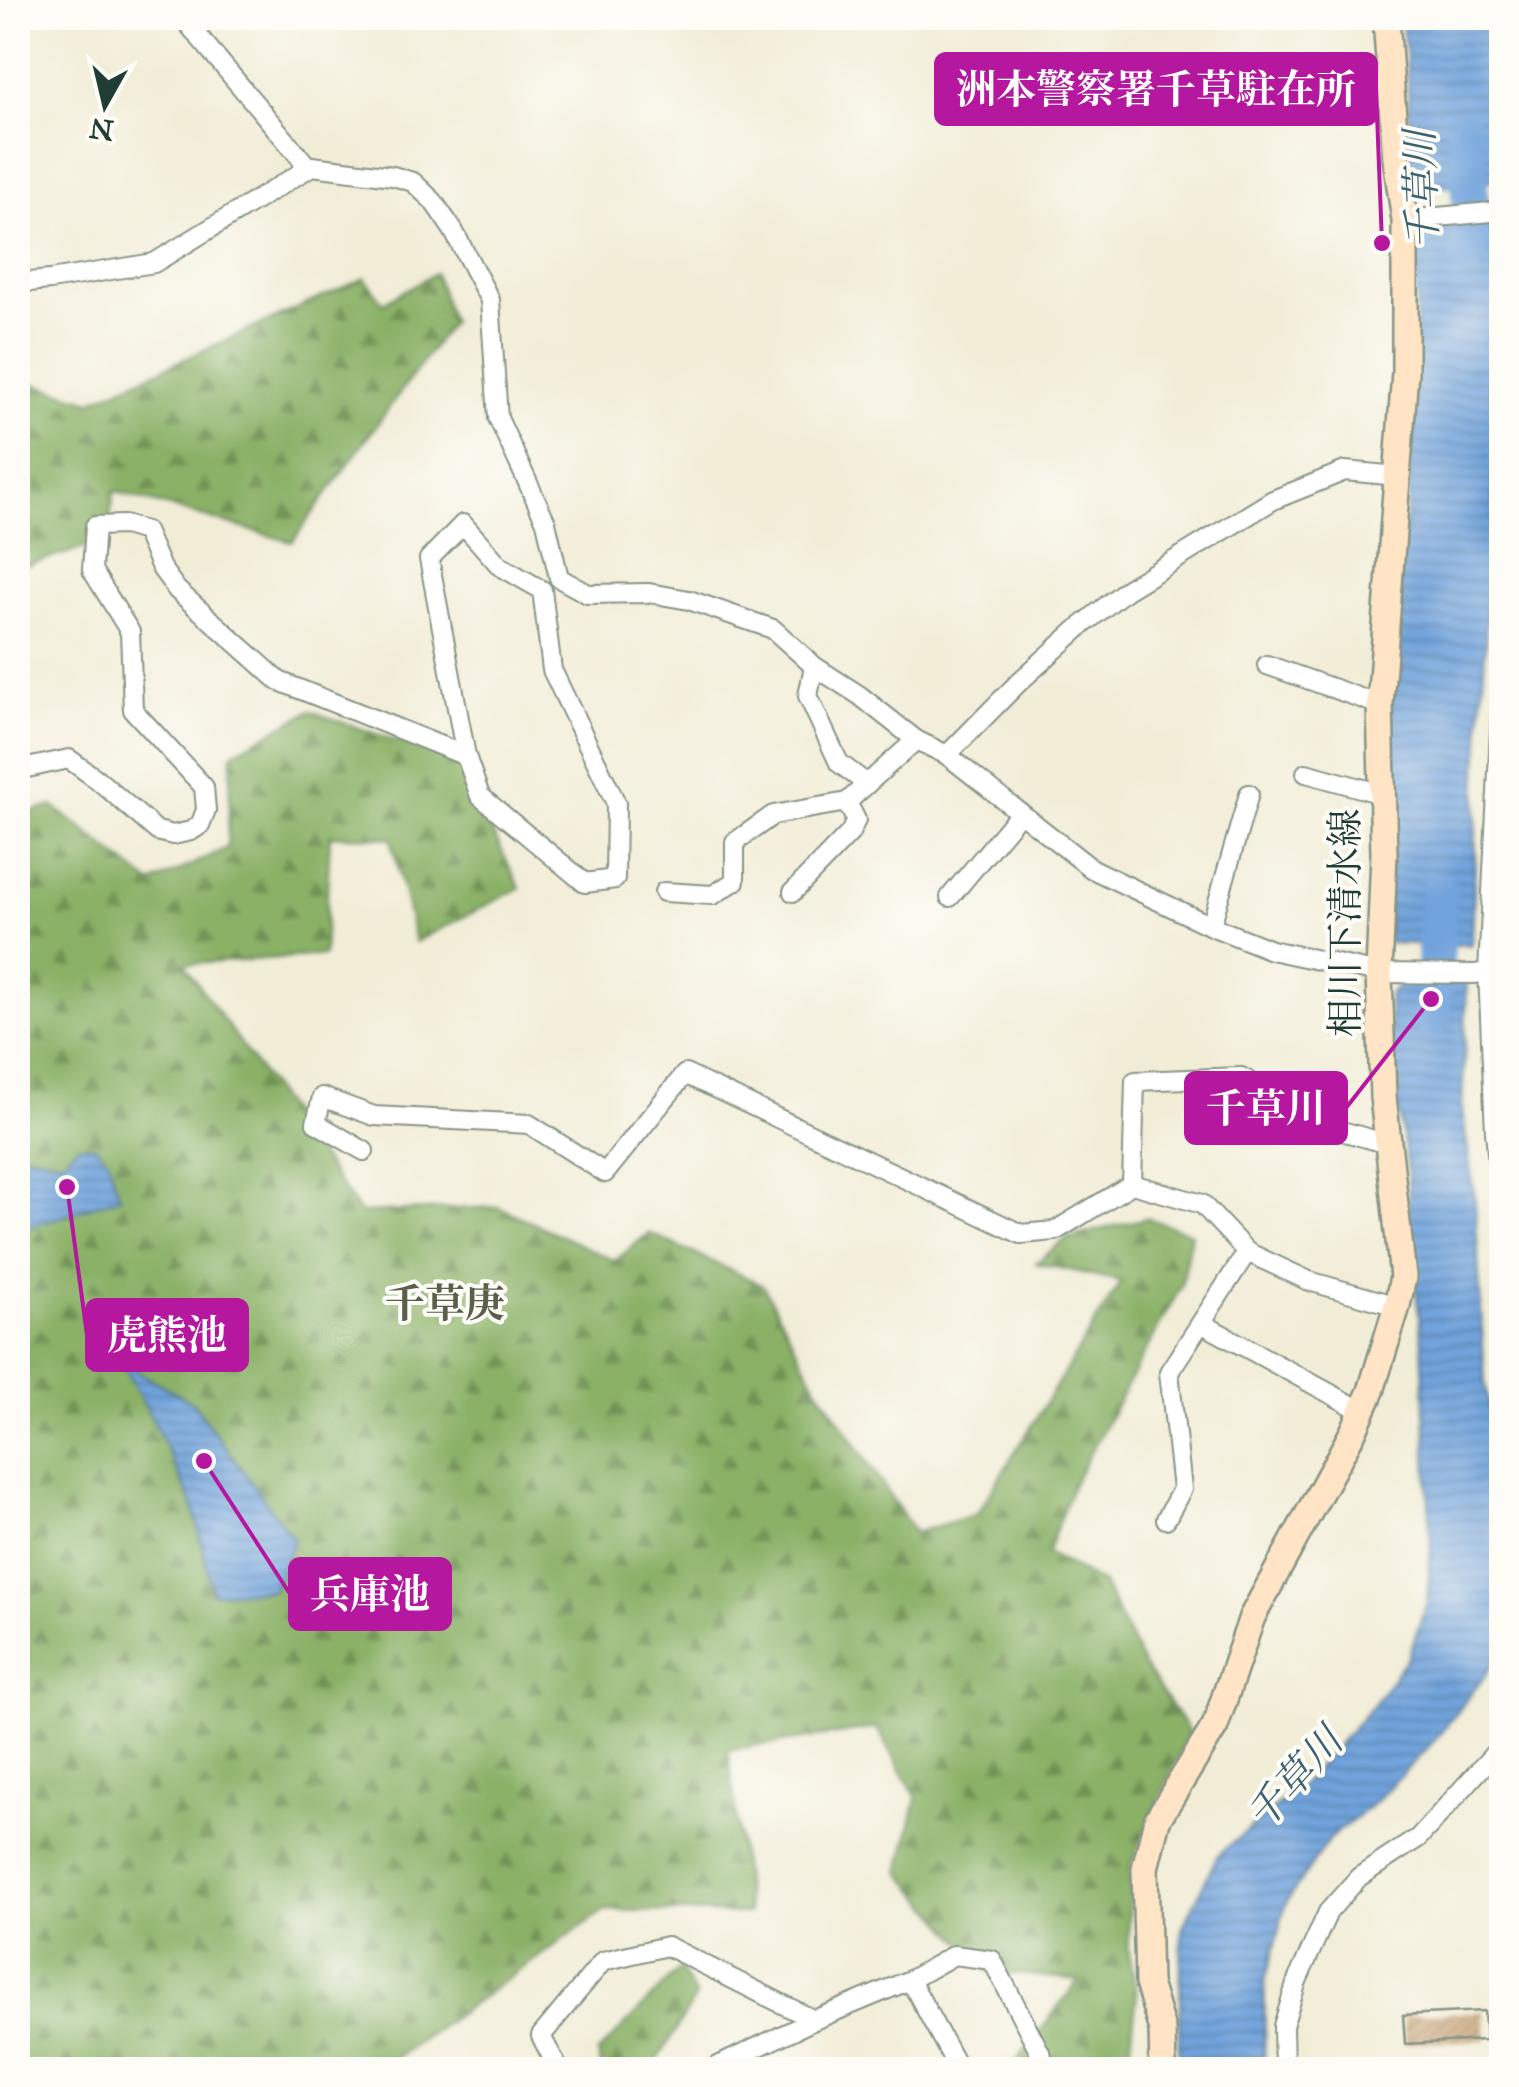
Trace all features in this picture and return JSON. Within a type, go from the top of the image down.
[{"type":"main road","name":"相川下清水線","points":[[1163,2070],[1162,2030],[1148,1983],[1145,1868],[1157,1820],[1215,1726],[1252,1616],[1353,1432],[1397,1306],[1403,1277],[1384,1098],[1386,974],[1380,705],[1405,372],[1405,220],[1396,159],[1386,18]]},
{"type":"street","points":[[184,19],[309,168]]},
{"type":"street","points":[[18,283],[154,263],[312,166],[413,182],[433,201],[453,230],[490,300],[498,418],[546,522],[559,578],[588,594],[649,593],[689,600],[773,630],[814,666],[860,694],[916,740],[947,755],[1092,869],[1211,926],[1271,950],[1386,974],[1488,972]]},
{"type":"street","points":[[1405,220],[1502,211]]},
{"type":"street","points":[[947,755],[1020,682],[1126,590],[1272,500],[1346,470],[1398,476]]},
{"type":"street","points":[[18,770],[69,759],[157,831],[173,835],[192,832],[200,825],[206,810],[204,787],[133,710],[130,632],[92,570],[95,526],[124,524],[145,531],[161,568],[178,590],[279,681],[466,756]]},
{"type":"street","points":[[463,524],[500,566],[542,590],[552,670],[616,803],[615,879],[586,883],[480,796],[466,756],[429,559],[463,524]]},
{"type":"street","points":[[542,590],[559,578]]},
{"type":"street","points":[[1267,665],[1380,705]]},
{"type":"street","points":[[814,666],[808,696],[838,763],[867,784]]},
{"type":"street","points":[[1502,691],[1488,972],[1502,1201]]},
{"type":"street","points":[[664,892],[713,894],[735,881],[735,842],[773,815],[848,802],[916,740]]},
{"type":"street","points":[[1306,773],[1382,794]]},
{"type":"street","points":[[1211,926],[1249,794]]},
{"type":"street","points":[[793,892],[850,833],[856,820],[848,802]]},
{"type":"street","points":[[950,897],[1020,813]]},
{"type":"street","points":[[364,1151],[316,1124],[322,1097],[374,1116],[529,1124],[605,1173],[685,1074],[1021,1234],[1056,1231],[1132,1184],[1202,1204],[1247,1252],[1309,1281],[1397,1306]]},
{"type":"street","points":[[1132,1184],[1136,1081],[1241,1077],[1338,1130],[1388,1144]]},
{"type":"street","points":[[1166,1519],[1182,1489],[1170,1372],[1247,1252]]},
{"type":"street","points":[[1202,1323],[1362,1411]]},
{"type":"street","points":[[1284,2070],[1283,2026],[1297,1981],[1328,1912],[1359,1876],[1418,1838],[1502,1745]]},
{"type":"street","points":[[559,2070],[541,2036],[604,1961],[667,1946],[814,2020]]},
{"type":"street","points":[[718,2066],[910,1980],[954,1954],[992,1960],[1042,2056],[1034,2070]]},
{"type":"street","points":[[910,1980],[959,2070]]},
{"type":"green space","points":[[435,273],[451,322],[292,542],[114,491],[107,541],[18,568],[18,379],[91,401],[365,278],[383,303]]},
{"type":"green space","points":[[310,711],[458,762],[520,888],[415,942],[391,838],[330,835],[324,955],[184,964],[360,1213],[499,1207],[615,1261],[649,1233],[763,1285],[818,1388],[915,1533],[977,1514],[1121,1281],[1036,1263],[1067,1238],[1147,1218],[1191,1233],[1181,1286],[1072,1486],[1047,1553],[1103,1584],[1143,1665],[1189,1732],[1131,1865],[1128,1948],[1137,1994],[1128,2069],[1011,2069],[1079,1980],[988,1971],[900,1872],[917,1798],[877,1728],[728,1750],[748,1914],[605,1910],[380,2069],[18,2069],[18,1231],[120,1197],[63,1161],[18,1153],[18,815],[53,806],[152,884],[227,848],[232,753]],"holes":[[[123,1363],[193,1403],[293,1540],[273,1590],[213,1593],[193,1505]]]},
{"type":"green space","points":[[680,1968],[696,1997],[652,2069],[602,2069],[598,2053]]},
{"type":"water","points":[[1401,18],[1488,18],[1501,179],[1429,189],[1412,180]]},
{"type":"water","points":[[1501,218],[1501,371],[1472,945],[1387,943],[1395,602],[1408,503],[1415,399],[1417,238],[1425,227]]},
{"type":"water","points":[[1402,981],[1467,983],[1462,1109],[1475,1199],[1485,1383],[1502,1480],[1501,1655],[1436,1739],[1376,1801],[1329,1839],[1286,1903],[1265,1982],[1264,2069],[1178,2070],[1182,1929],[1217,1856],[1301,1785],[1375,1703],[1408,1657],[1427,1602],[1431,1549],[1422,1344],[1408,1171],[1390,1056],[1389,994]]},
{"type":"water","points":[[78,1145],[95,1146],[108,1160],[120,1197],[18,1231],[18,1153],[62,1161]]},
{"type":"water","points":[[121,1362],[193,1403],[294,1540],[273,1590],[213,1593],[193,1505]]},
{"type":"building","points":[[1484,2011],[1486,2040],[1405,2044],[1403,2015]]},
{"type":"waterway","name":"千草川","points":[[1465,133],[1472,224],[1469,253]]},
{"type":"waterway","name":"千草川","points":[[1432,1017],[1439,892]]},
{"type":"place","name":"洲本警察署千草駐在所","points":[[1382,243]]},
{"type":"place","name":"千草川","points":[[1431,999]]},
{"type":"place","name":"虎熊池","points":[[67,1187]]},
{"type":"place","name":"兵庫池","points":[[204,1461]]},
{"type":"district","name":"千草庚","points":[[445,1303]]}]
